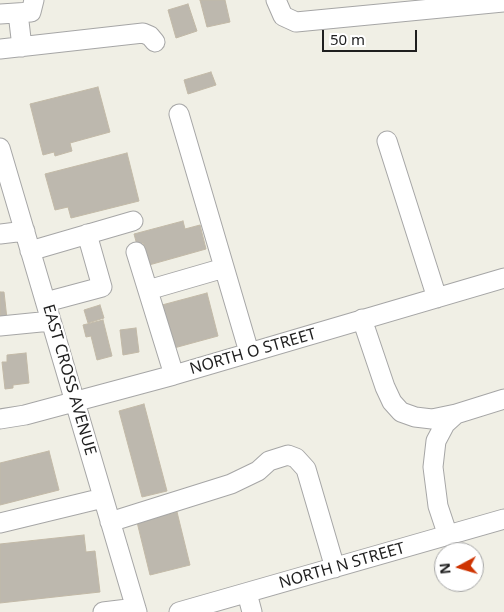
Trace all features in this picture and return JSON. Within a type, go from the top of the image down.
[{"type":"street","points":[[22,47],[9,13],[31,12],[34,0]]},
{"type":"street","points":[[280,8],[289,21],[296,22],[470,2],[504,2]]},
{"type":"street","points":[[0,49],[143,34],[150,36],[155,42]]},
{"type":"street","points":[[179,114],[249,352]]},
{"type":"street","points":[[387,141],[437,298]]},
{"type":"street","name":"EAST CROSS AVENUE","points":[[0,148],[136,610]]},
{"type":"street","points":[[30,251],[133,221]]},
{"type":"street","points":[[0,234],[25,231]]},
{"type":"street","points":[[46,302],[102,287],[87,234]]},
{"type":"street","points":[[136,252],[174,375]]},
{"type":"street","points":[[148,290],[224,268]]},
{"type":"street","name":"NORTH O STREET","points":[[0,419],[76,402],[174,375],[504,278]]},
{"type":"street","points":[[362,320],[385,387],[392,402],[401,412],[415,417],[432,419],[456,414],[504,399]]},
{"type":"street","points":[[0,326],[51,321]]},
{"type":"street","points":[[448,536],[438,506],[433,467],[436,441],[445,424],[456,414]]},
{"type":"street","points":[[110,522],[231,484],[258,471],[269,461],[288,455],[296,458],[306,469],[336,568]]},
{"type":"street","points":[[0,523],[103,498]]},
{"type":"street","name":"NORTH N STREET","points":[[187,611],[504,520]]},
{"type":"street","points":[[247,593],[252,612]]},
{"type":"street","points":[[103,612],[136,610]]},
{"type":"building","points":[[200,0],[225,0],[230,22],[207,27]]},
{"type":"building","points":[[188,4],[197,31],[176,38],[168,10]]},
{"type":"building","points":[[211,72],[216,85],[188,94],[184,80]]},
{"type":"building","points":[[98,87],[110,132],[70,143],[72,151],[55,156],[54,152],[43,155],[30,104]]},
{"type":"building","points":[[127,153],[139,201],[71,218],[68,207],[55,210],[45,174]]},
{"type":"building","points":[[183,221],[185,229],[200,225],[206,249],[149,265],[143,243],[137,245],[134,234]]},
{"type":"building","points":[[0,292],[4,292],[7,319],[0,320]]},
{"type":"building","points":[[207,293],[218,336],[174,348],[162,305]]},
{"type":"building","points":[[100,305],[104,318],[88,323],[84,310]]},
{"type":"building","points":[[103,320],[112,356],[97,360],[91,336],[86,337],[83,325]]},
{"type":"building","points":[[136,328],[139,352],[123,355],[120,330]]},
{"type":"building","points":[[26,353],[29,383],[13,385],[13,388],[5,389],[2,362],[7,362],[7,355]]},
{"type":"building","points":[[144,404],[167,491],[142,497],[119,411]]},
{"type":"building","points":[[49,451],[59,490],[0,505],[0,463]]},
{"type":"building","points":[[177,512],[190,565],[150,575],[137,522]]},
{"type":"building","points":[[84,535],[86,552],[95,551],[100,592],[0,603],[0,544]]}]
